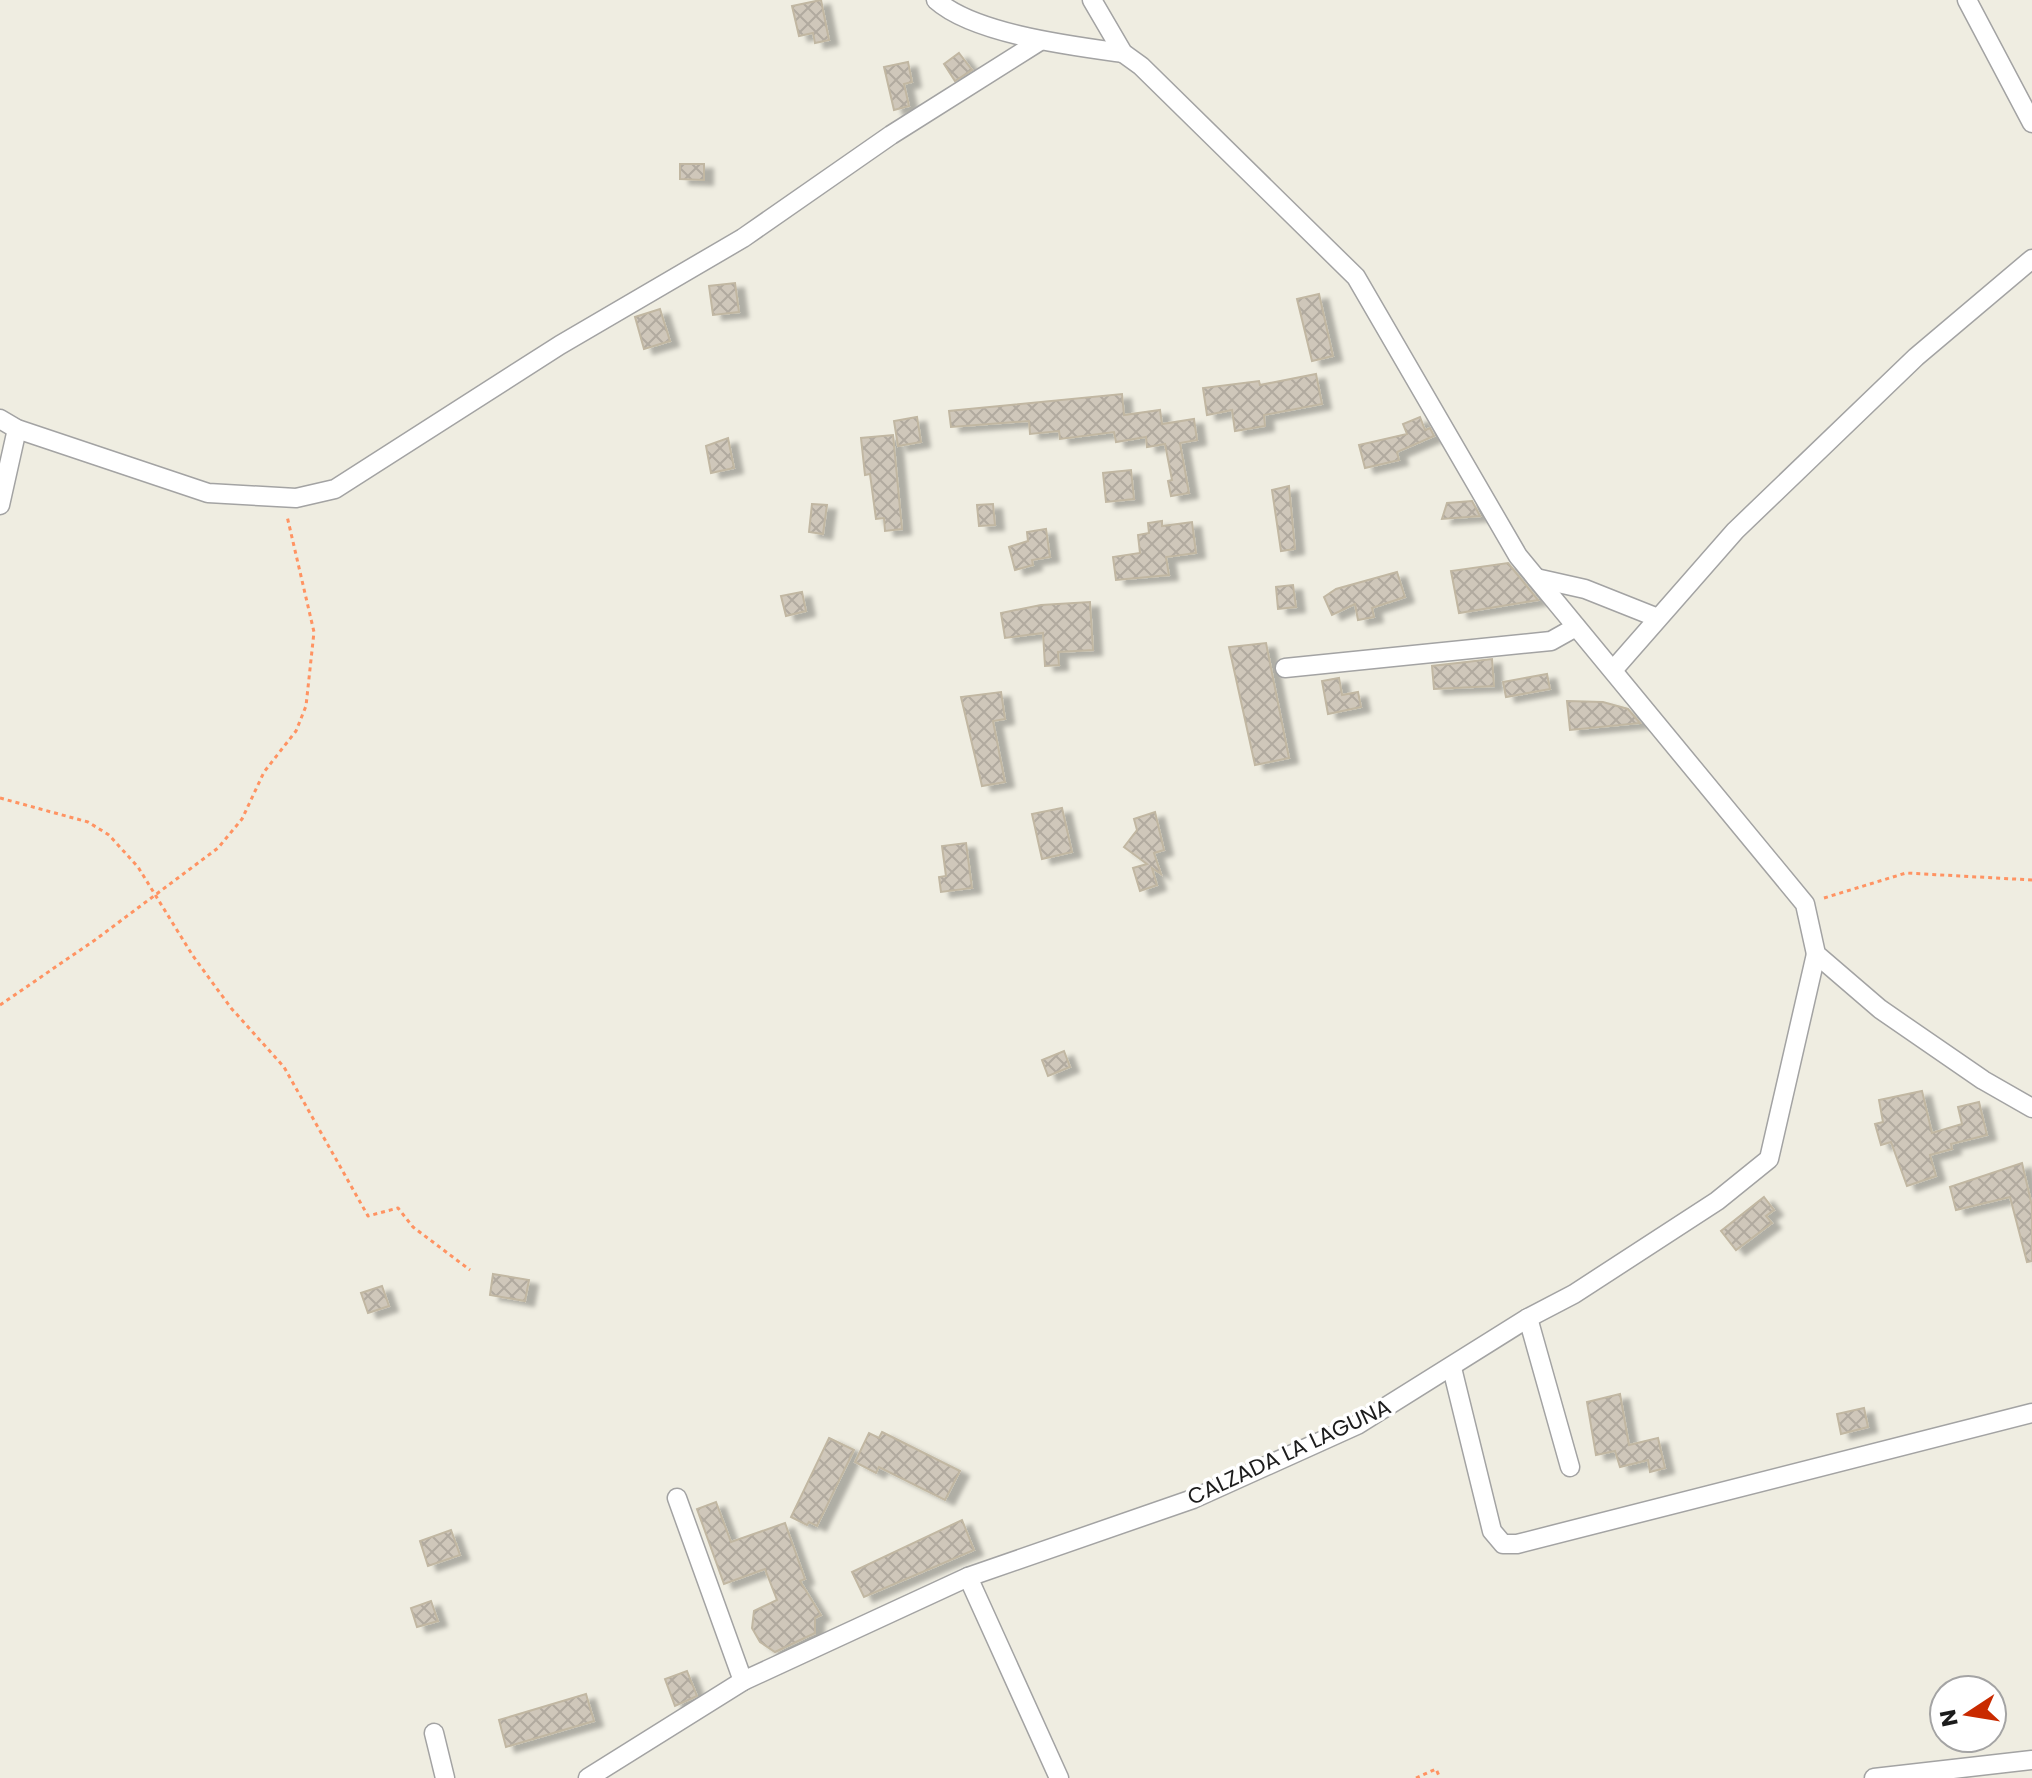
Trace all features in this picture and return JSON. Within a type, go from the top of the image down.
[{"type":"street","points":[[936,0],[948,11],[1040,41],[1123,53]]},
{"type":"street","points":[[1092,0],[1123,53],[1141,66],[1356,277],[1518,556],[1805,904],[1816,954],[1880,1009],[1983,1080],[2032,1108]]},
{"type":"street","points":[[1967,0],[2032,123]]},
{"type":"street","points":[[0,419],[17,429],[208,493],[283,497],[335,489],[560,345],[743,238],[891,135],[1040,41]]},
{"type":"street","points":[[1614,669],[1735,531],[1904,367],[2032,259]]},
{"type":"street","points":[[0,505],[17,429]]},
{"type":"street","points":[[1536,578],[1585,589],[1658,618]]},
{"type":"street","points":[[1285,668],[1551,641],[1576,627]]},
{"type":"street","name":"CALZADA LA LAGUNA","points":[[588,1778],[743,1681],[968,1577],[1193,1499],[1357,1425],[1528,1318],[1574,1294],[1717,1201],[1769,1159],[1816,954]]},
{"type":"street","points":[[1528,1318],[1570,1467]]},
{"type":"street","points":[[1452,1368],[1492,1531],[1503,1544],[1517,1544],[2032,1413]]},
{"type":"street","points":[[677,1498],[743,1681]]},
{"type":"street","points":[[968,1577],[1059,1778]]},
{"type":"street","points":[[434,1733],[445,1778]]},
{"type":"street","points":[[1874,1778],[2032,1760]]},
{"type":"path","points":[[0,1005],[218,848],[242,819],[264,772],[296,731],[306,706],[314,632],[283,497]]},
{"type":"path","points":[[0,798],[88,822],[109,835],[138,867],[231,1008],[284,1067],[368,1216],[398,1208],[413,1227],[470,1270]]},
{"type":"path","points":[[1805,904],[1906,873],[2032,880]]},
{"type":"path","points":[[1416,1778],[1436,1769],[1440,1778]]},
{"type":"building","points":[[821,0],[829,40],[815,43],[813,33],[799,36],[792,6]]},
{"type":"building","points":[[959,53],[972,70],[955,81],[944,64]]},
{"type":"building","points":[[908,62],[912,82],[904,84],[909,106],[894,110],[884,67]]},
{"type":"building","points":[[680,164],[704,164],[704,180],[680,179]]},
{"type":"building","points":[[735,283],[739,312],[713,315],[709,286]]},
{"type":"building","points":[[1319,294],[1333,356],[1312,361],[1297,299]]},
{"type":"building","points":[[660,309],[670,341],[644,349],[635,317]]},
{"type":"building","points":[[1316,374],[1322,404],[1264,415],[1265,426],[1235,431],[1232,410],[1207,415],[1203,388],[1259,381],[1260,385]]},
{"type":"building","points":[[1122,394],[1124,415],[1160,410],[1162,424],[1194,419],[1197,440],[1180,443],[1189,493],[1171,496],[1168,481],[1172,480],[1165,444],[1147,447],[1146,437],[1116,442],[1114,432],[1060,439],[1059,431],[1030,434],[1029,421],[951,427],[949,411]]},
{"type":"building","points":[[917,417],[921,442],[898,446],[894,421]]},
{"type":"building","points":[[1420,417],[1425,430],[1430,428],[1434,436],[1397,452],[1399,460],[1365,468],[1359,445],[1407,434],[1403,424]]},
{"type":"building","points":[[893,435],[902,529],[885,531],[884,518],[876,519],[870,474],[865,475],[861,438]]},
{"type":"building","points":[[728,438],[734,468],[711,473],[706,446]]},
{"type":"building","points":[[1131,470],[1134,499],[1106,502],[1103,473]]},
{"type":"building","points":[[1289,486],[1295,549],[1281,551],[1272,490]]},
{"type":"building","points":[[1472,501],[1480,516],[1442,519],[1447,503]]},
{"type":"building","points":[[812,504],[827,505],[823,534],[809,532]]},
{"type":"building","points":[[993,504],[995,525],[979,526],[977,505]]},
{"type":"building","points":[[1162,521],[1162,526],[1192,522],[1196,553],[1166,557],[1169,575],[1116,580],[1113,557],[1140,553],[1138,535],[1149,533],[1148,523]]},
{"type":"building","points":[[1046,529],[1050,557],[1032,560],[1033,565],[1015,570],[1009,547],[1028,541],[1027,532]]},
{"type":"building","points":[[1508,563],[1538,600],[1459,613],[1451,571]]},
{"type":"building","points":[[1397,572],[1405,597],[1372,608],[1374,617],[1358,620],[1355,604],[1332,615],[1324,597],[1336,589]]},
{"type":"building","points":[[1293,585],[1296,607],[1278,609],[1276,587]]},
{"type":"building","points":[[802,592],[806,611],[786,616],[781,596]]},
{"type":"building","points":[[1090,602],[1093,650],[1058,652],[1059,665],[1045,666],[1043,633],[1005,638],[1001,613],[1041,605]]},
{"type":"building","points":[[1266,643],[1289,758],[1255,765],[1229,647]]},
{"type":"building","points":[[1492,659],[1494,686],[1434,689],[1432,666]]},
{"type":"building","points":[[1547,674],[1550,689],[1506,697],[1503,682]]},
{"type":"building","points":[[1339,678],[1342,695],[1358,692],[1361,707],[1328,714],[1322,681]]},
{"type":"building","points":[[1001,692],[1005,719],[993,721],[1005,782],[982,786],[961,697]]},
{"type":"building","points":[[1567,701],[1603,702],[1628,709],[1640,723],[1570,730]]},
{"type":"building","points":[[1062,808],[1072,852],[1042,859],[1032,814]]},
{"type":"building","points":[[1155,812],[1164,850],[1154,853],[1161,874],[1152,868],[1157,885],[1140,891],[1133,868],[1147,864],[1124,847],[1137,830],[1134,819]]},
{"type":"building","points":[[966,843],[972,888],[941,892],[939,877],[946,876],[942,846]]},
{"type":"building","points":[[1064,1051],[1070,1067],[1048,1076],[1042,1060]]},
{"type":"building","points":[[1922,1091],[1932,1133],[1962,1124],[1958,1107],[1979,1102],[1987,1135],[1951,1144],[1952,1149],[1930,1155],[1936,1176],[1907,1186],[1891,1142],[1881,1145],[1875,1124],[1883,1122],[1879,1100]]},
{"type":"building","points":[[2022,1163],[2032,1206],[2032,1261],[2027,1262],[2010,1197],[1956,1210],[1950,1187]]},
{"type":"building","points":[[1764,1197],[1774,1210],[1766,1216],[1772,1223],[1736,1250],[1721,1231]]},
{"type":"building","points":[[493,1274],[529,1280],[525,1301],[490,1295]]},
{"type":"building","points":[[382,1286],[389,1306],[368,1313],[361,1293]]},
{"type":"building","points":[[1620,1394],[1629,1445],[1658,1438],[1665,1468],[1650,1472],[1648,1460],[1620,1467],[1615,1451],[1596,1455],[1587,1402]]},
{"type":"building","points":[[1864,1408],[1868,1427],[1841,1434],[1837,1414]]},
{"type":"building","points":[[882,1432],[960,1471],[945,1500],[879,1467],[876,1473],[855,1462],[869,1433],[879,1438]]},
{"type":"building","points":[[829,1438],[854,1450],[817,1526],[809,1522],[807,1525],[791,1517]]},
{"type":"building","points":[[716,1502],[731,1542],[785,1523],[805,1579],[800,1581],[821,1615],[815,1618],[815,1633],[775,1652],[760,1642],[752,1628],[754,1611],[777,1600],[765,1569],[724,1584],[697,1509]]},
{"type":"building","points":[[962,1520],[974,1550],[864,1597],[852,1572]]},
{"type":"building","points":[[451,1530],[460,1555],[428,1566],[420,1541]]},
{"type":"building","points":[[431,1601],[438,1621],[417,1627],[411,1608]]},
{"type":"building","points":[[687,1671],[697,1696],[675,1706],[665,1679]]},
{"type":"building","points":[[586,1694],[594,1721],[506,1747],[499,1720]]}]
